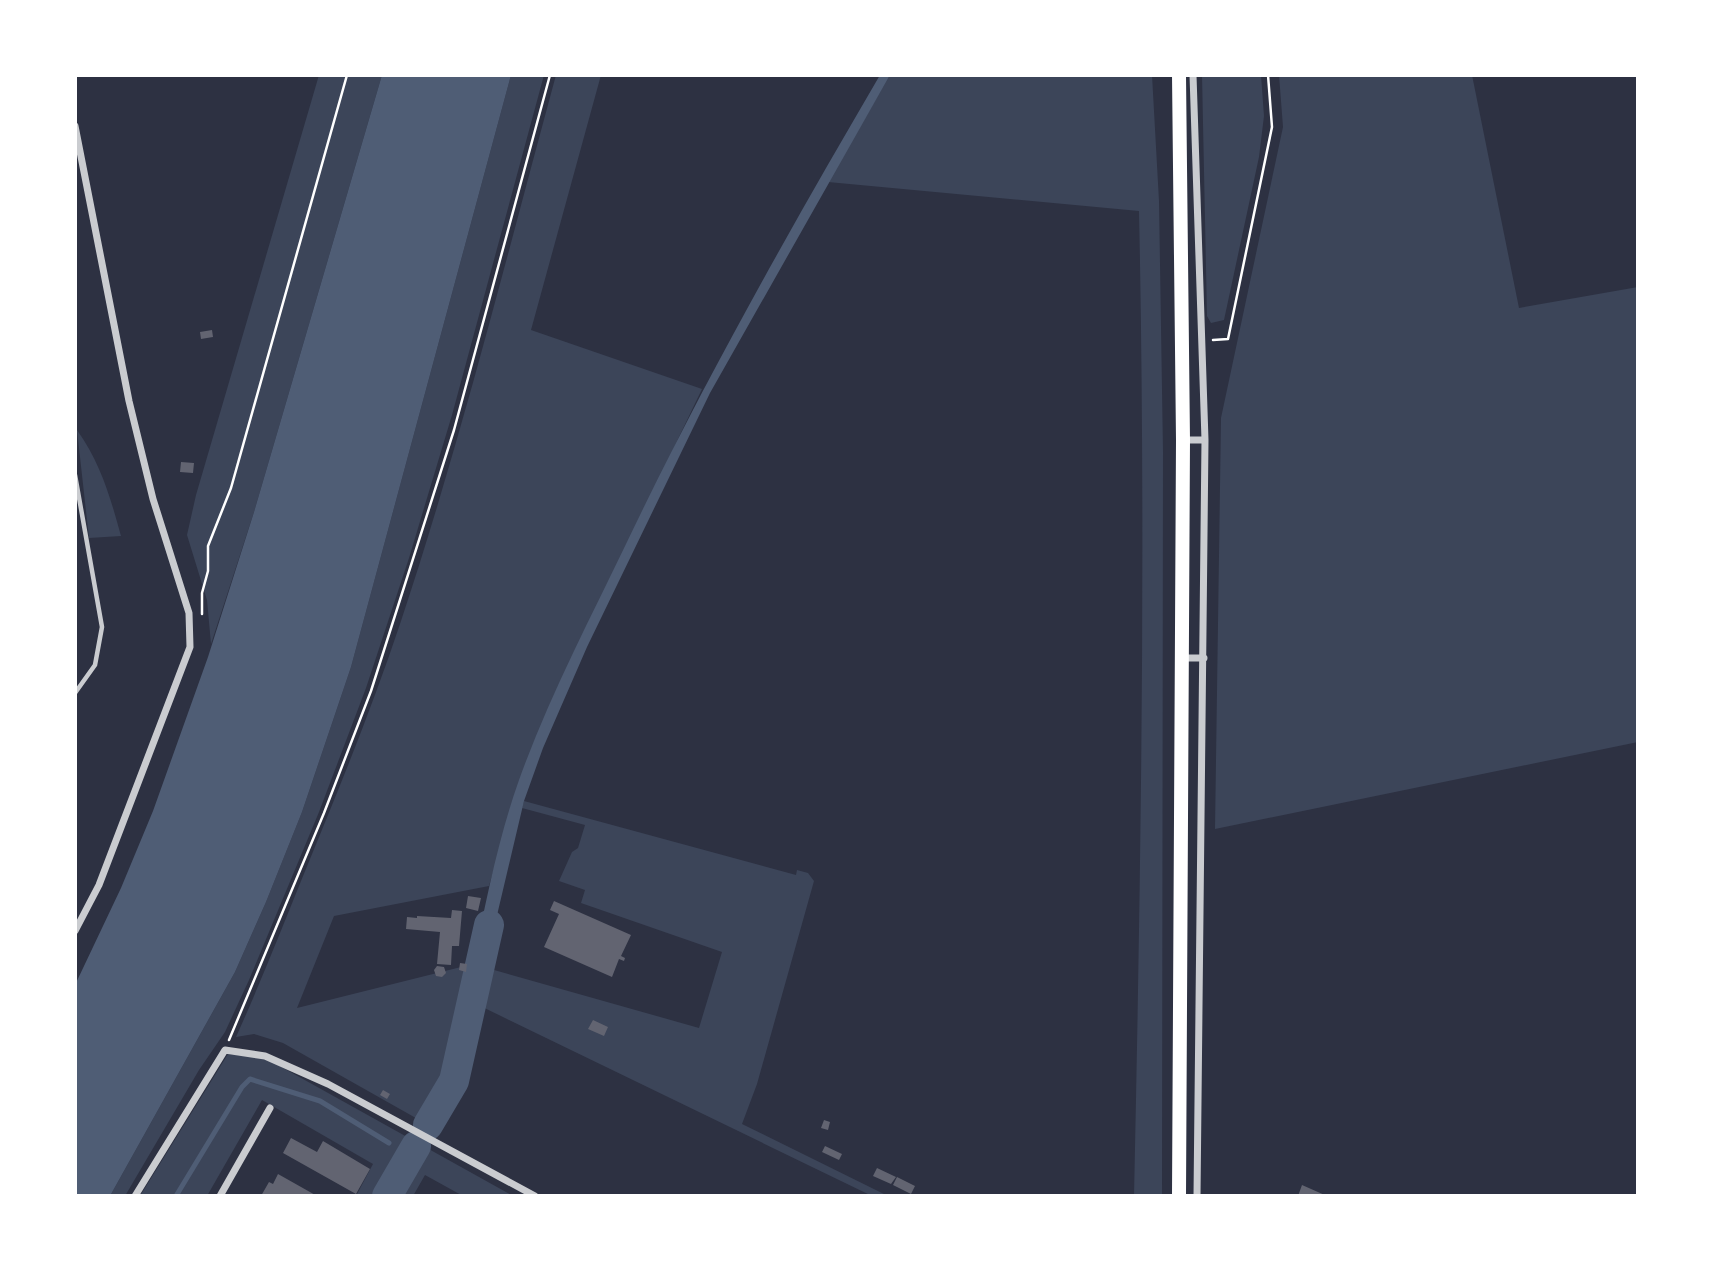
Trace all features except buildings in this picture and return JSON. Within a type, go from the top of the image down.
[{"type":"main road","points":[[1179,75],[1183,440],[1179,1191]]},
{"type":"street","points":[[1179,1191],[1198,1191],[1205,440],[1193,75]]},
{"type":"street","points":[[75,126],[129,401],[153,499],[189,612],[190,646],[99,885],[75,931]]},
{"type":"street","points":[[1182,341],[1202,341]]},
{"type":"street","points":[[1183,440],[1205,440]]},
{"type":"street","points":[[1183,658],[1204,658]]},
{"type":"street","points":[[1181,882],[1200,882]]},
{"type":"street","points":[[135,1196],[225,1049],[265,1056],[328,1084],[535,1196]]},
{"type":"street","points":[[220,1196],[270,1108]]},
{"type":"lane","points":[[75,475],[103,627],[95,665],[75,693]]},
{"type":"path","points":[[202,615],[202,593],[208,571],[208,547],[231,488],[347,75]]},
{"type":"path","points":[[225,1049],[324,813],[371,691],[454,430],[550,75]]},
{"type":"path","points":[[1202,341],[1228,339],[1272,127],[1268,75]]},
{"type":"shaded area","points":[[319,75],[382,75],[254,512],[211,644],[207,600],[187,535],[196,495]]},
{"type":"shaded area","points":[[382,75],[511,75],[351,667],[302,812],[235,972],[110,1196],[75,1196],[75,985],[121,888],[153,811],[208,657],[254,512]]},
{"type":"shaded area","points":[[511,75],[544,75],[452,415],[366,688],[319,812],[225,1032],[199,1070],[125,1196],[110,1196],[235,972],[302,812],[351,667]]},
{"type":"shaded area","points":[[556,75],[601,75],[531,330],[702,389],[553,699],[520,779],[489,886],[334,916],[297,1008],[473,964],[699,1028],[722,952],[581,903],[585,890],[559,881],[572,852],[578,848],[585,825],[522,808],[524,801],[796,875],[797,870],[808,873],[814,881],[757,1084],[742,1124],[888,1196],[872,1196],[470,1001],[450,1090],[430,1126],[283,1043],[254,1034],[236,1037],[340,785],[400,624],[463,420]]},
{"type":"shaded area","points":[[880,75],[890,75],[710,393],[587,647],[543,748],[524,801],[485,966],[473,964],[505,825],[530,750],[556,690],[655,484],[716,365]]},
{"type":"shaded area","points":[[890,75],[1152,75],[1159,201],[1163,452],[1162,1196],[1134,1196],[1142,704],[1139,211],[828,182]]},
{"type":"shaded area","points":[[1202,75],[1261,75],[1264,116],[1259,157],[1224,320],[1211,323],[1207,316]]},
{"type":"shaded area","points":[[1279,75],[1472,75],[1519,308],[1638,287],[1638,742],[1215,829],[1221,418],[1283,127]]},
{"type":"shaded area","points":[[77,430],[99,468],[121,536],[89,538]]},
{"type":"shaded area","points":[[228,1054],[267,1059],[513,1196],[463,1196],[425,1175],[413,1196],[356,1196],[373,1164],[262,1100],[207,1196],[140,1196]]},
{"type":"waterway","points":[[428,1125],[454,1081],[489,925]]},
{"type":"waterway","points":[[176,1196],[242,1087],[250,1079],[320,1101],[389,1143]]},
{"type":"waterway","points":[[387,1196],[416,1146]]}]
